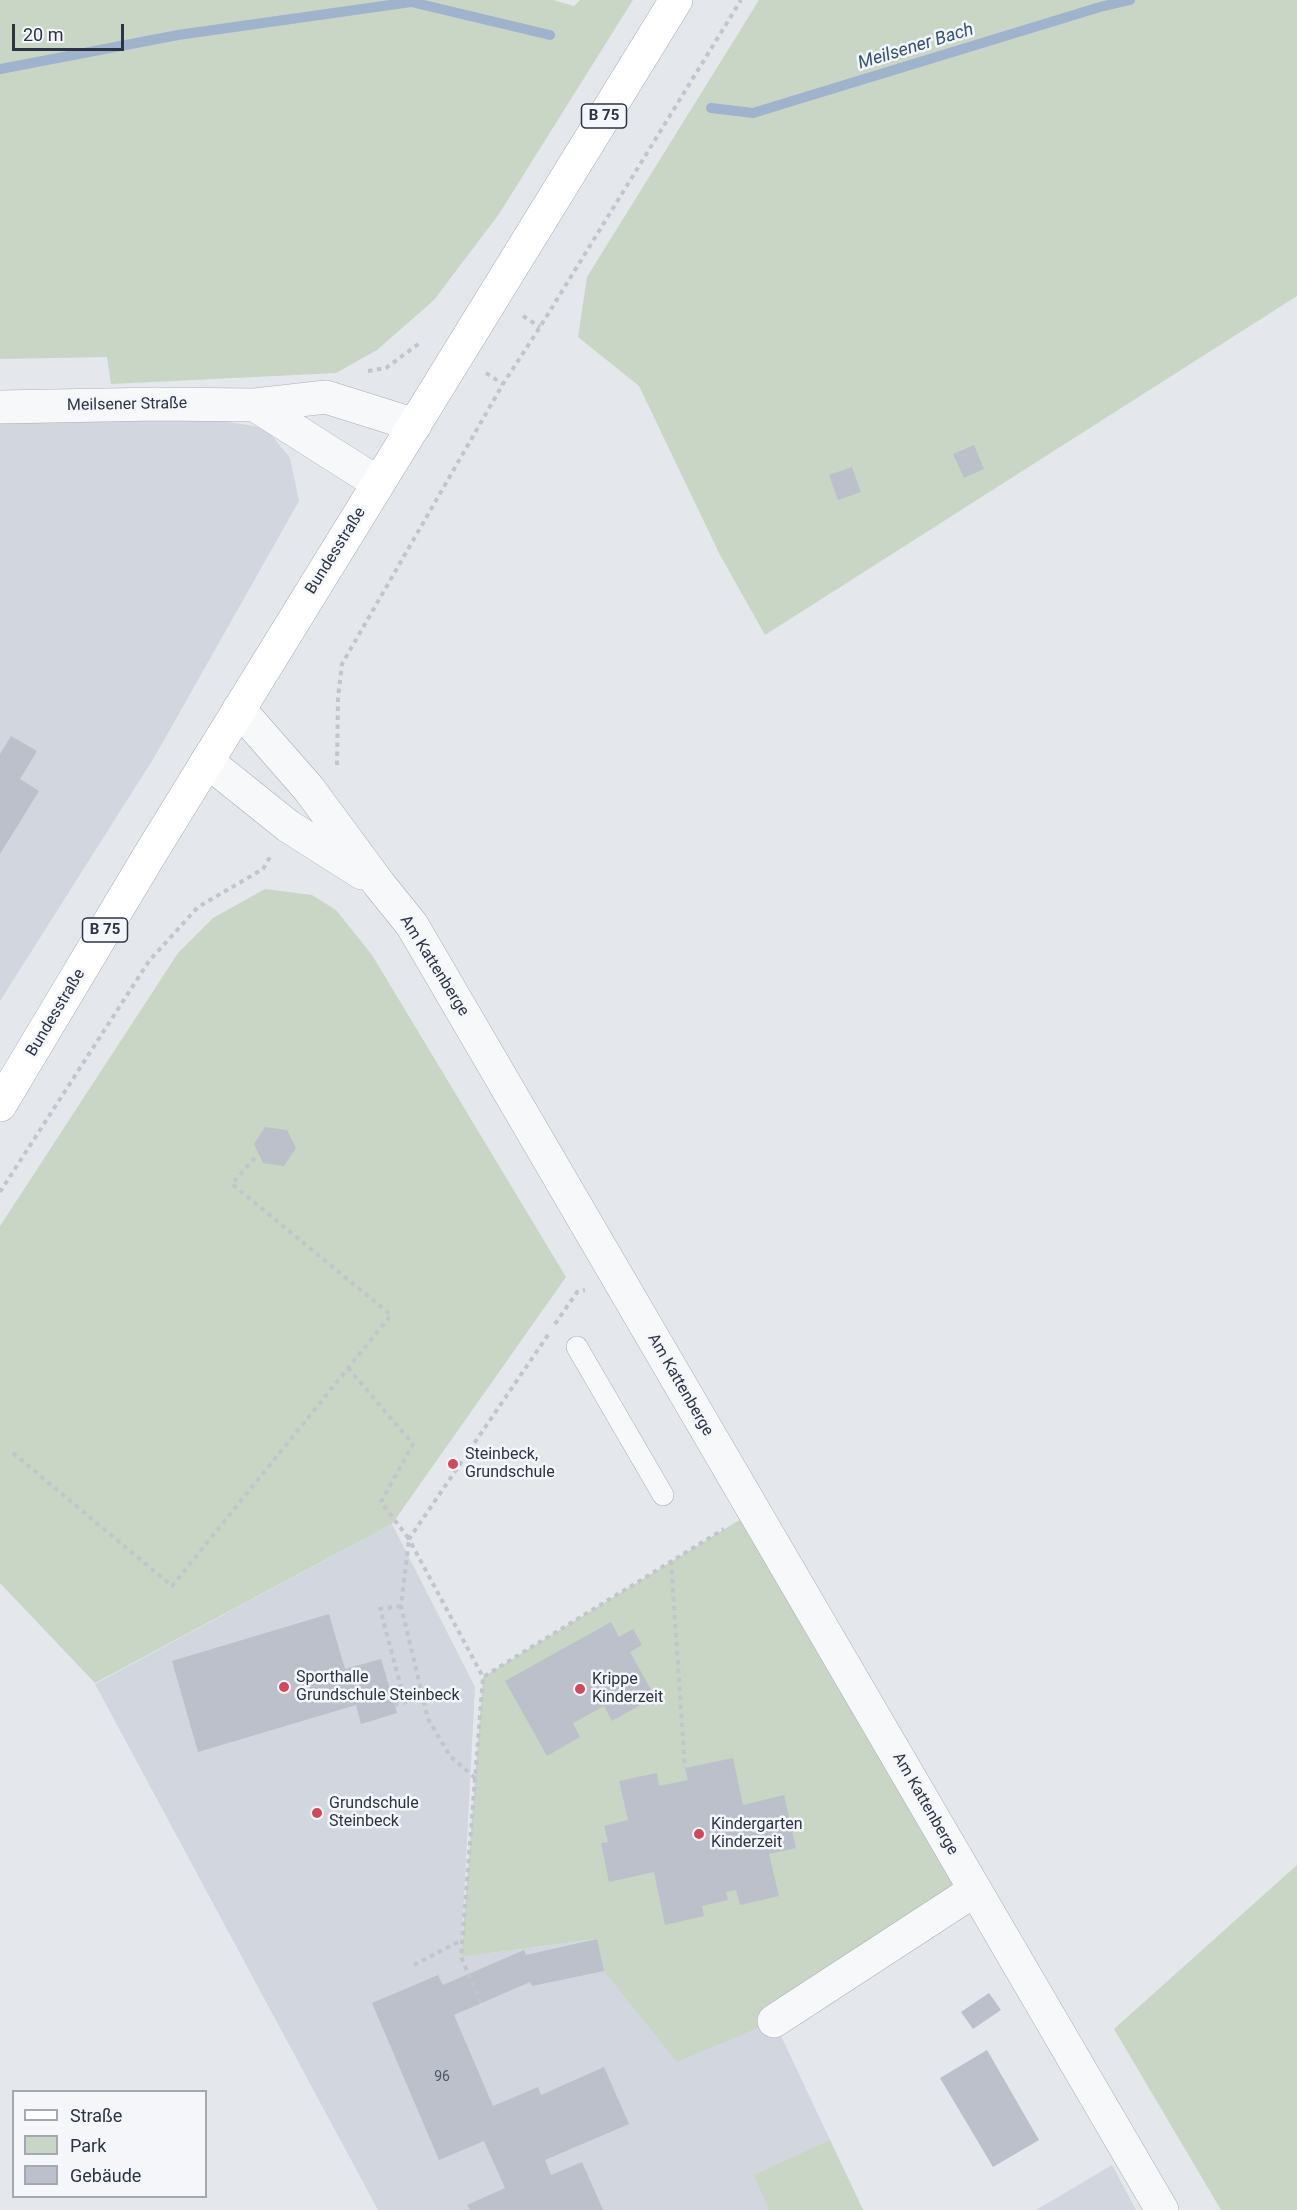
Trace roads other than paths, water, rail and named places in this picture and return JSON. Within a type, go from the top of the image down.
[{"type":"main road","name":"Bundesstraße","points":[[0,1105],[207,761],[676,0]]},
{"type":"street","name":"Meilsener Straße","points":[[0,407],[255,405],[326,397],[415,425]]},
{"type":"street","points":[[255,405],[378,483]]},
{"type":"street","name":"Am Kattenberge","points":[[240,709],[309,789],[412,925],[1162,2210]]},
{"type":"street","name":"Am Kattenberge","points":[[207,761],[288,826],[379,884]]},
{"type":"street","points":[[774,2021],[975,1890]]},
{"type":"lane","points":[[577,1347],[663,1495]]},
{"type":"waterway","name":"Meilsener Bach","points":[[711,108],[753,113],[1100,7],[1130,0]]},
{"type":"waterway","name":"Meilsener Bach","points":[[0,69],[178,35],[411,2],[550,35]]},
{"type":"place","name":"Steinbeck, Grundschule","points":[[453,1464]]},
{"type":"place","name":"Sporthalle Grundschule Steinbeck","points":[[284,1687]]},
{"type":"place","name":"Krippe Kinderzeit","points":[[580,1689]]},
{"type":"place","name":"Grundschule Steinbeck","points":[[317,1813]]},
{"type":"place","name":"Kindergarten Kinderzeit","points":[[699,1834]]}]
